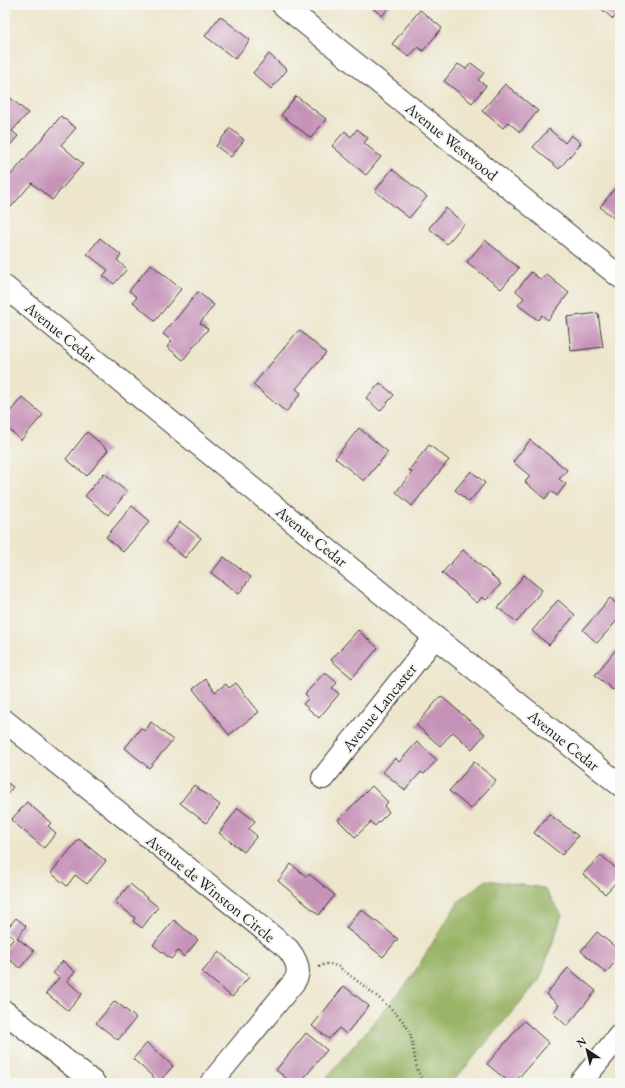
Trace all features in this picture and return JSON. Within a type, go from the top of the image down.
[{"type":"street","name":"Avenue Westwood","points":[[283,5],[620,277]]},
{"type":"street","name":"Avenue Cedar","points":[[5,287],[435,637],[620,785]]},
{"type":"street","name":"Avenue Lancaster","points":[[323,778],[435,637]]},
{"type":"street","name":"Avenue de Winston Circle","points":[[5,721],[282,944],[294,956],[298,973],[294,982],[210,1083]]},
{"type":"street","points":[[5,1012],[94,1083]]},
{"type":"street","points":[[580,1083],[620,1035]]},
{"type":"path","points":[[319,967],[323,964],[328,964],[339,968],[397,1014],[409,1030],[417,1070],[425,1083]]},
{"type":"green space","points":[[486,880],[544,888],[562,915],[540,979],[452,1083],[322,1083],[409,981],[458,902]]},
{"type":"building","points":[[369,5],[391,5],[382,16]]},
{"type":"building","points":[[597,5],[620,5],[620,11],[613,19]]},
{"type":"building","points":[[420,10],[442,28],[423,51],[418,47],[409,57],[392,44]]},
{"type":"building","points":[[220,16],[250,40],[235,59],[205,36]]},
{"type":"building","points":[[269,54],[287,70],[271,89],[253,73]]},
{"type":"building","points":[[471,63],[484,73],[478,80],[486,86],[472,103],[444,81],[458,64],[466,69]]},
{"type":"building","points":[[505,84],[538,111],[520,132],[508,122],[503,128],[482,111]]},
{"type":"building","points":[[7,95],[28,113],[12,131],[18,136],[6,150],[5,98]]},
{"type":"building","points":[[296,96],[326,119],[311,138],[281,115]]},
{"type":"building","points":[[61,116],[76,128],[61,145],[83,164],[52,200],[32,183],[11,207],[5,202],[5,182]]},
{"type":"building","points":[[230,128],[244,140],[231,157],[216,146]]},
{"type":"building","points":[[357,129],[368,138],[364,143],[381,157],[366,175],[332,146],[345,131],[351,137]]},
{"type":"building","points":[[549,129],[565,143],[571,135],[581,143],[559,169],[533,147]]},
{"type":"building","points":[[392,169],[427,197],[409,218],[375,191]]},
{"type":"building","points":[[620,182],[620,223],[600,207]]},
{"type":"building","points":[[446,208],[464,224],[447,244],[429,228]]},
{"type":"building","points":[[100,238],[121,255],[117,260],[127,269],[114,284],[103,276],[108,270],[87,254]]},
{"type":"building","points":[[485,240],[519,268],[501,289],[467,262]]},
{"type":"building","points":[[151,264],[181,289],[155,321],[133,302],[137,297],[129,291]]},
{"type":"building","points":[[531,272],[541,280],[546,274],[569,293],[548,320],[542,315],[538,320],[518,305],[524,298],[516,291]]},
{"type":"building","points":[[198,292],[214,305],[200,323],[208,329],[183,360],[167,347],[172,341],[163,334]]},
{"type":"building","points":[[598,313],[603,347],[571,351],[567,317]]},
{"type":"building","points":[[299,330],[326,353],[296,389],[301,393],[286,412],[253,385]]},
{"type":"building","points":[[380,383],[394,395],[380,411],[366,398]]},
{"type":"building","points":[[22,397],[43,415],[21,440],[5,426],[5,418]]},
{"type":"building","points":[[359,428],[388,452],[364,481],[335,458]]},
{"type":"building","points":[[87,432],[108,450],[87,476],[66,459]]},
{"type":"building","points":[[530,440],[567,470],[559,479],[566,484],[557,496],[551,491],[545,499],[525,482],[530,476],[513,462]]},
{"type":"building","points":[[429,445],[449,460],[412,506],[396,492],[412,472],[409,470]]},
{"type":"building","points":[[471,471],[485,483],[469,502],[455,490]]},
{"type":"building","points":[[104,473],[127,492],[108,515],[85,496]]},
{"type":"building","points":[[132,506],[150,521],[123,552],[106,537]]},
{"type":"building","points":[[180,522],[201,538],[185,558],[165,542]]},
{"type":"building","points":[[463,550],[501,584],[486,600],[482,597],[477,603],[442,573]]},
{"type":"building","points":[[224,557],[251,577],[239,594],[211,573]]},
{"type":"building","points":[[524,575],[542,590],[517,622],[498,608]]},
{"type":"building","points":[[610,598],[620,607],[620,617],[597,643],[583,630]]},
{"type":"building","points":[[558,600],[575,615],[549,645],[532,631]]},
{"type":"building","points":[[358,630],[378,648],[352,678],[331,660]]},
{"type":"building","points":[[618,647],[620,648],[620,682],[613,690],[595,675]]},
{"type":"building","points":[[325,672],[337,683],[332,688],[339,694],[319,718],[303,704],[309,698],[305,694]]},
{"type":"building","points":[[206,679],[215,692],[226,684],[229,688],[236,683],[259,712],[229,735],[193,689]]},
{"type":"building","points":[[441,696],[485,734],[472,749],[453,732],[440,746],[416,725]]},
{"type":"building","points":[[151,722],[173,740],[149,768],[125,748],[141,728],[145,731]]},
{"type":"building","points":[[417,742],[437,760],[424,774],[421,772],[405,790],[383,772],[395,758],[399,762]]},
{"type":"building","points":[[474,762],[496,780],[471,809],[449,791]]},
{"type":"building","points":[[5,781],[13,787],[5,797]]},
{"type":"building","points":[[194,785],[220,805],[206,823],[180,803]]},
{"type":"building","points":[[372,786],[388,802],[384,806],[389,812],[375,826],[371,822],[355,837],[338,820]]},
{"type":"building","points":[[27,802],[51,823],[48,826],[56,833],[44,848],[11,820]]},
{"type":"building","points":[[238,808],[255,821],[249,829],[257,836],[244,852],[219,833]]},
{"type":"building","points":[[549,814],[578,836],[562,855],[534,833]]},
{"type":"building","points":[[79,839],[106,861],[87,884],[75,875],[67,886],[51,873]]},
{"type":"building","points":[[601,855],[620,872],[620,878],[605,894],[583,874]]},
{"type":"building","points":[[291,864],[307,877],[309,874],[335,895],[319,915],[278,881]]},
{"type":"building","points":[[130,884],[158,907],[142,928],[133,921],[135,918],[115,902]]},
{"type":"building","points":[[361,909],[398,939],[383,957],[346,928]]},
{"type":"building","points":[[16,918],[26,926],[17,938],[34,951],[20,968],[5,956],[5,950],[14,938],[5,931]]},
{"type":"building","points":[[174,920],[198,940],[184,957],[178,951],[171,959],[153,945]]},
{"type":"building","points":[[597,932],[620,951],[620,956],[606,973],[581,951]]},
{"type":"building","points":[[219,952],[249,977],[232,997],[202,972]]},
{"type":"building","points":[[63,961],[75,972],[67,981],[82,994],[68,1011],[46,993],[59,978],[53,973]]},
{"type":"building","points":[[568,968],[596,991],[567,1026],[553,1013],[559,1005],[546,994]]},
{"type":"building","points":[[344,986],[369,1006],[346,1034],[339,1028],[329,1039],[312,1026]]},
{"type":"building","points":[[115,1001],[136,1018],[118,1040],[96,1023]]},
{"type":"building","points":[[524,1021],[549,1043],[514,1083],[510,1083],[487,1064]]},
{"type":"building","points":[[306,1033],[327,1050],[300,1083],[292,1083],[276,1070]]},
{"type":"building","points":[[147,1043],[173,1066],[159,1082],[133,1059]]}]
